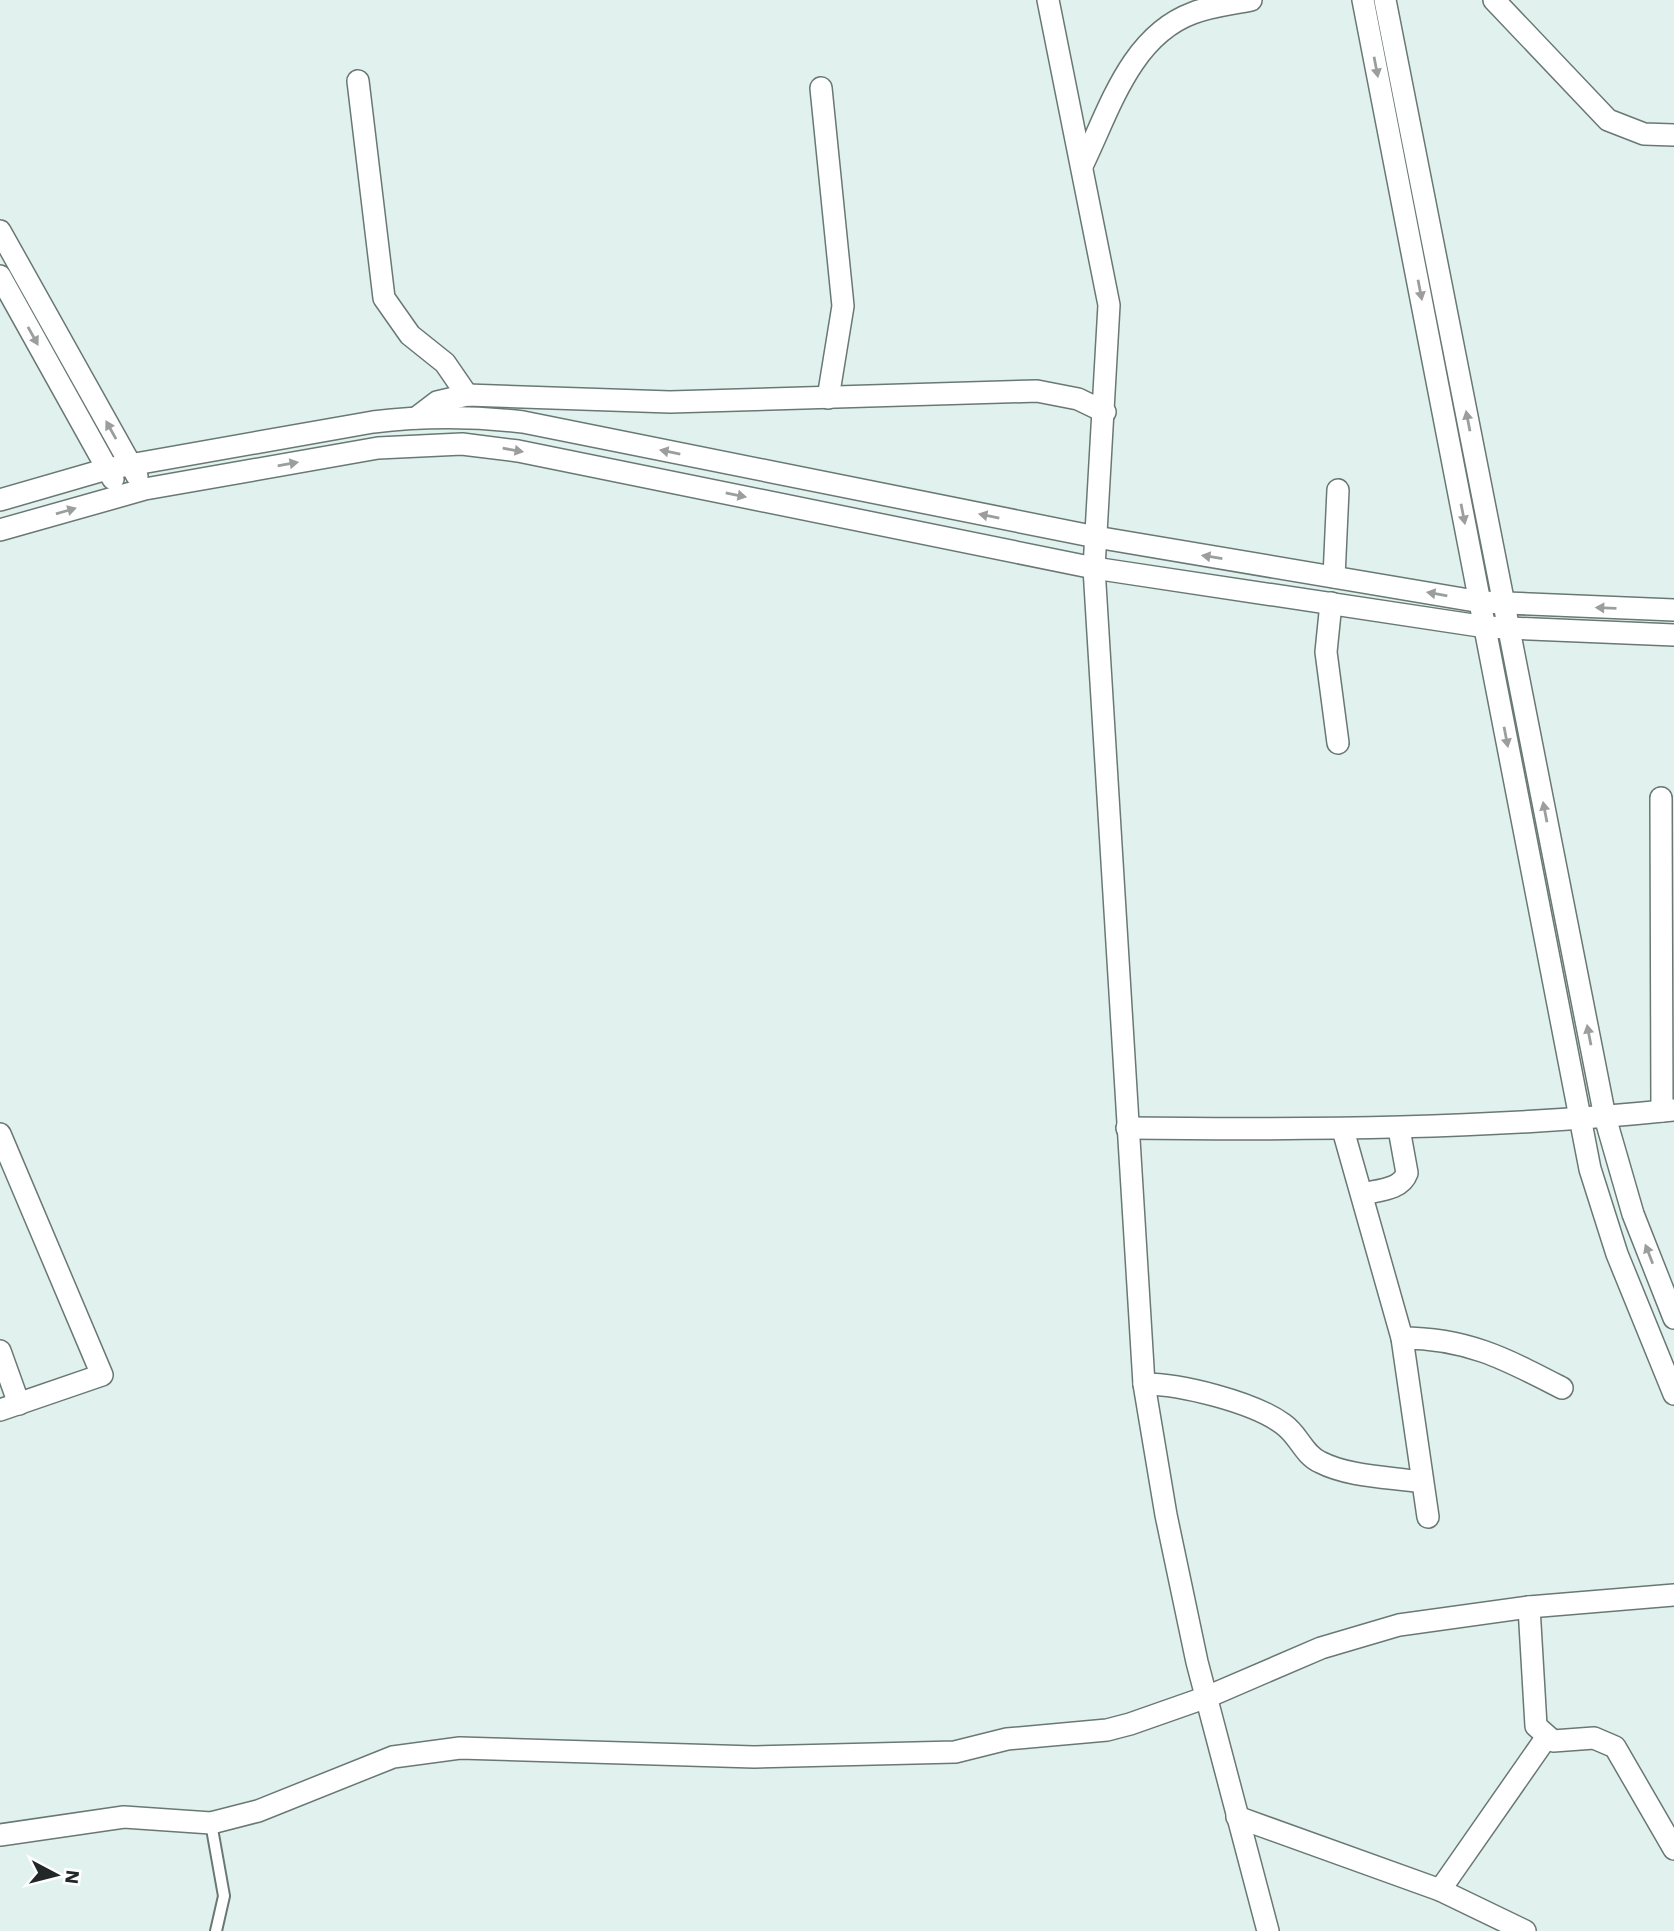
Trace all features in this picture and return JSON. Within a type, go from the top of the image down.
[{"type":"street","points":[[1048,0],[1109,305],[1094,568],[1144,1384],[1166,1515],[1207,1697],[1268,1931]]},
{"type":"street","points":[[1082,166],[1127,72],[1144,47],[1166,27],[1193,13],[1251,0]]},
{"type":"street","points":[[1363,0],[1579,1118],[1606,1223],[1674,1394]]},
{"type":"street","points":[[1385,0],[1605,1117],[1633,1214],[1674,1318]]},
{"type":"street","points":[[1494,0],[1608,120],[1644,134],[1674,135]]},
{"type":"street","points":[[358,81],[384,298],[410,335],[445,363],[467,395]]},
{"type":"street","points":[[821,88],[843,306],[828,398]]},
{"type":"street","points":[[0,231],[145,489]]},
{"type":"street","points":[[0,276],[122,495]]},
{"type":"street","points":[[416,418],[437,402],[467,395],[616,402],[1037,391],[1078,400],[1105,412]]},
{"type":"street","points":[[0,500],[107,469],[416,418],[464,417],[523,422],[1096,537],[1481,602],[1674,610]]},
{"type":"street","points":[[0,530],[145,489],[378,448],[462,444],[532,453],[1094,568],[1486,627],[1674,635]]},
{"type":"street","points":[[1334,577],[1338,490]]},
{"type":"street","points":[[1331,603],[1326,667],[1338,743]]},
{"type":"street","points":[[1127,1128],[1399,1129],[1668,1111],[1661,798]]},
{"type":"street","points":[[1362,1194],[1400,1184],[1405,1180],[1407,1173],[1399,1129]]},
{"type":"street","points":[[1343,1130],[1402,1338],[1428,1517]]},
{"type":"street","points":[[0,1134],[102,1375],[10,1407],[0,1351]]},
{"type":"street","points":[[1402,1338],[1466,1344],[1493,1353],[1562,1388]]},
{"type":"street","points":[[1144,1384],[1166,1384],[1192,1389],[1266,1415],[1283,1424],[1297,1437],[1305,1452],[1324,1464],[1421,1482]]},
{"type":"street","points":[[0,1835],[124,1816],[211,1823],[258,1811],[393,1758],[460,1748],[754,1757],[955,1752],[1007,1740],[1107,1730],[1207,1697],[1348,1639],[1399,1625],[1529,1607],[1674,1595]]},
{"type":"street","points":[[1529,1607],[1534,1719],[1546,1738],[1560,1742],[1594,1738],[1615,1747],[1674,1849]]},
{"type":"street","points":[[1440,1890],[1546,1738]]},
{"type":"street","points":[[1237,1817],[1440,1890],[1525,1931]]},
{"type":"lane","points":[[211,1823],[224,1896],[216,1931]]}]
